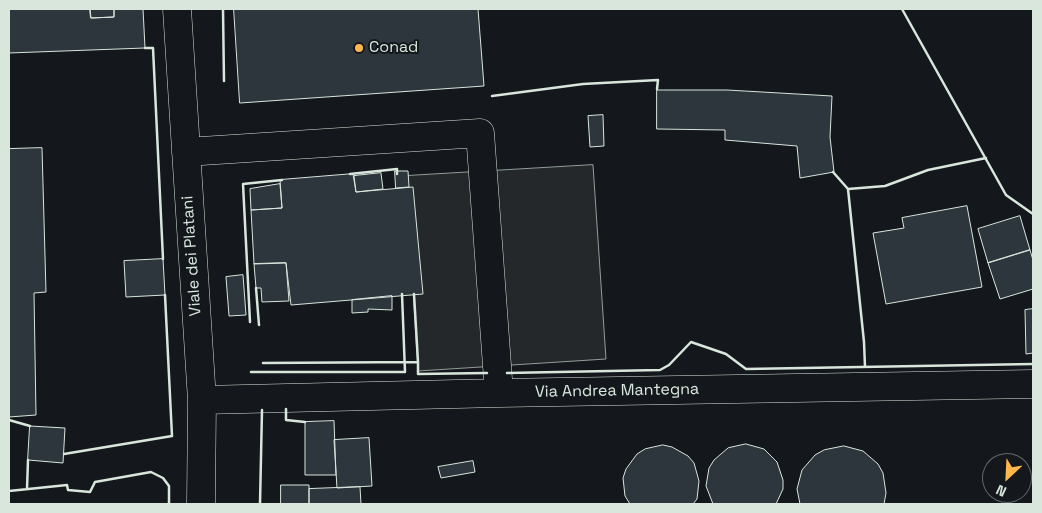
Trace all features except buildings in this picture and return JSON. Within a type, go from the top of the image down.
[{"type":"street","name":"Viale dei Platani","points":[[177,9],[202,400],[202,504]]},
{"type":"street","points":[[186,152],[480,133],[499,393]]},
{"type":"street","name":"Via Andrea Mantegna","points":[[202,400],[1033,384]]},
{"type":"shaded area","points":[[593,165],[606,359],[418,371],[406,176]]},
{"type":"wall","points":[[223,9],[224,81]]},
{"type":"wall","points":[[902,9],[1006,195],[1033,214]]},
{"type":"wall","points":[[145,48],[153,48],[163,259]]},
{"type":"wall","points":[[492,96],[583,84],[658,80],[657,89]]},
{"type":"wall","points":[[865,367],[848,189],[885,186],[928,170],[986,158]]},
{"type":"wall","points":[[350,174],[397,169],[397,174]]},
{"type":"wall","points":[[833,172],[848,189]]},
{"type":"wall","points":[[250,322],[243,184],[282,180]]},
{"type":"wall","points":[[256,288],[259,325]]},
{"type":"wall","points":[[251,372],[405,372],[402,294]]},
{"type":"wall","points":[[263,363],[418,362],[414,294]]},
{"type":"wall","points":[[64,454],[172,436],[165,295]]},
{"type":"wall","points":[[507,373],[660,370],[669,365],[691,342],[726,354],[746,369],[1033,364]]},
{"type":"wall","points":[[418,362],[418,374],[487,373]]},
{"type":"wall","points":[[286,409],[286,420],[305,422]]},
{"type":"wall","points":[[260,504],[262,410]]},
{"type":"wall","points":[[9,420],[30,426]]},
{"type":"wall","points":[[27,489],[28,460]]},
{"type":"wall","points":[[9,491],[67,485],[68,490],[90,492],[95,482],[151,472],[163,478],[169,486],[169,504]]},
{"type":"place","name":"Conad","points":[[359,48]]}]
